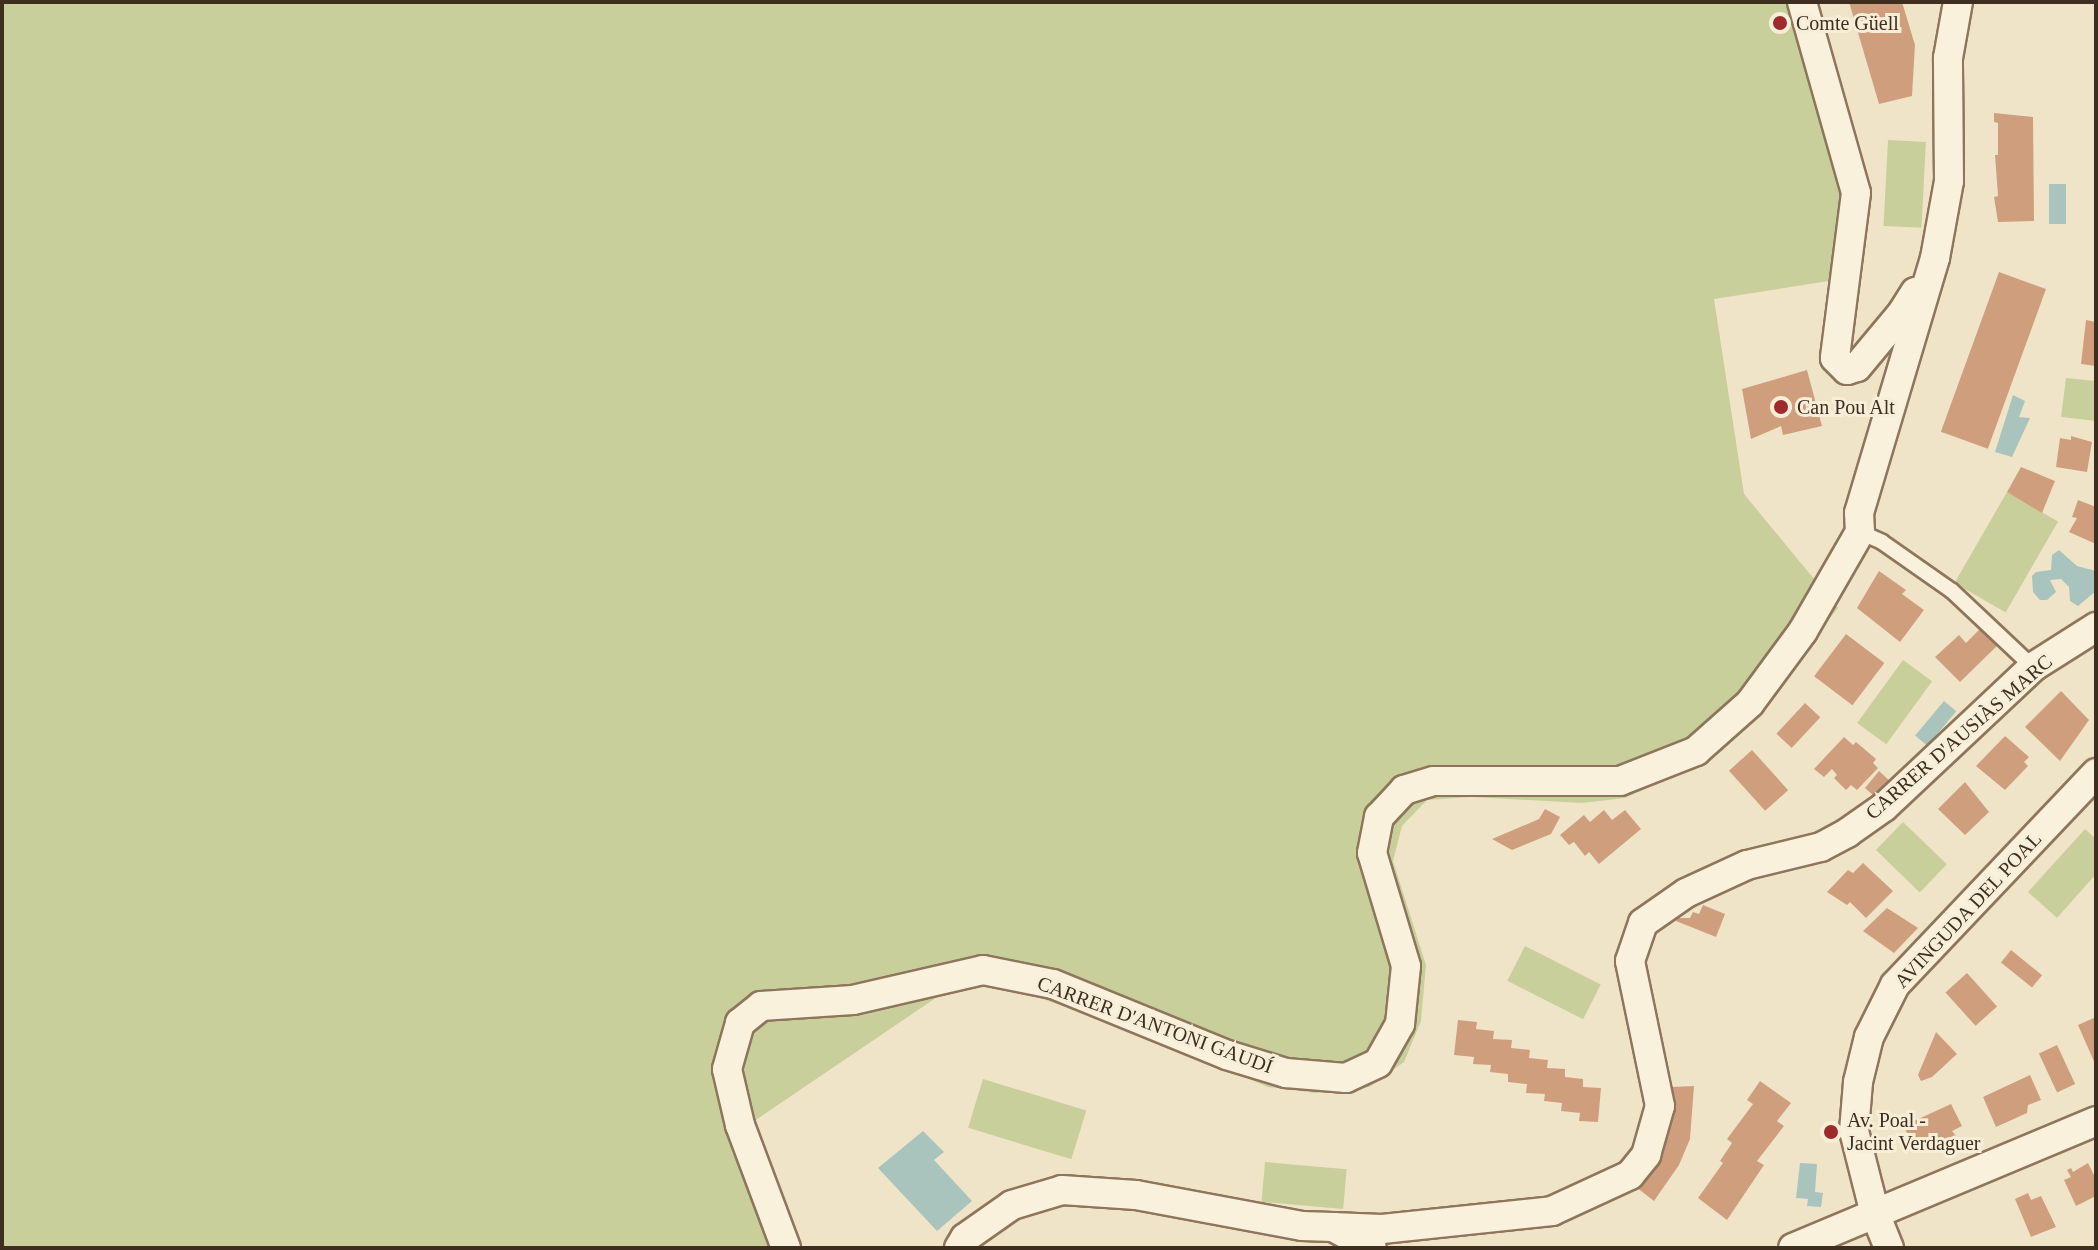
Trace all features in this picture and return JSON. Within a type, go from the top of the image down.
[{"type":"street","points":[[1802,2],[1856,193],[1835,358],[1847,370],[1857,367],[1902,313],[1935,258],[1949,181],[1948,58],[1958,2]]},
{"type":"street","name":"CARRER D'ANTONI GAUDÍ","points":[[786,1248],[740,1125],[727,1069],[740,1023],[761,1006],[853,1000],[983,970],[1053,984],[1227,1055],[1286,1073],[1346,1078],[1378,1063],[1400,1024],[1406,966],[1372,853],[1379,817],[1404,790],[1434,781],[1620,781],[1696,751],[1759,691],[1803,631],[1860,532],[1859,513],[1935,258]]},
{"type":"street","name":"CARRER D'AUSIÀS MARC","points":[[959,1248],[965,1238],[1012,1205],[1062,1190],[1136,1195],[1302,1226],[1382,1229],[1552,1211],[1630,1175],[1646,1155],[1660,1106],[1630,961],[1643,923],[1686,893],[1747,865],[1821,847],[1847,833],[1884,807],[2033,667],[2096,627]]},
{"type":"street","name":"AVINGUDA DEL POAL","points":[[1889,1248],[1875,1214],[1854,1131],[1858,1082],[1875,1024],[1895,985],[2096,773]]},
{"type":"street","points":[[1793,1248],[2096,1121]]},
{"type":"street","points":[[1333,1227],[1372,1248]]},
{"type":"lane","points":[[1860,532],[1882,542],[1952,591],[2033,667]]},
{"type":"green space","points":[[2,2],[1799,2],[1847,181],[1835,280],[1714,299],[1744,494],[1838,608],[1749,719],[1685,771],[1625,798],[1582,803],[1471,797],[1427,800],[1402,826],[1393,861],[1426,965],[1421,1021],[1404,1062],[1369,1087],[1316,1093],[1268,1087],[1157,1040],[999,983],[946,991],[747,1126],[799,1248],[2,1248]]},
{"type":"green space","points":[[1888,140],[1926,142],[1921,228],[1883,226]]},
{"type":"green space","points":[[2066,378],[2096,381],[2096,421],[2061,417]]},
{"type":"green space","points":[[2007,492],[2058,521],[2006,612],[1954,583]]},
{"type":"green space","points":[[1903,660],[1932,681],[1886,744],[1857,723]]},
{"type":"green space","points":[[1903,822],[1947,864],[1920,892],[1876,850]]},
{"type":"green space","points":[[2085,829],[2096,839],[2096,874],[2057,918],[2028,892]]},
{"type":"green space","points":[[1525,946],[1601,985],[1583,1019],[1507,981]]},
{"type":"green space","points":[[983,1079],[1086,1111],[1071,1159],[968,1128]]},
{"type":"green space","points":[[1265,1162],[1347,1169],[1343,1209],[1262,1202]]},
{"type":"water","points":[[2049,184],[2066,184],[2066,224],[2049,224]]},
{"type":"water","points":[[2013,395],[2025,401],[2019,417],[2030,418],[2012,457],[1995,452]]},
{"type":"water","points":[[2059,550],[2077,566],[2096,571],[2096,591],[2078,606],[2070,601],[2069,587],[2061,579],[2050,580],[2056,592],[2047,600],[2040,600],[2033,592],[2032,576],[2036,572],[2051,570],[2052,555]]},
{"type":"water","points":[[1944,701],[1956,711],[1927,746],[1915,735]]},
{"type":"water","points":[[923,1131],[944,1152],[934,1160],[972,1201],[937,1231],[878,1168]]},
{"type":"water","points":[[1800,1163],[1817,1164],[1815,1192],[1823,1193],[1821,1207],[1807,1206],[1808,1199],[1796,1198]]},
{"type":"building","points":[[1849,2],[1902,2],[1915,45],[1912,96],[1879,104]]},
{"type":"building","points":[[1994,113],[2033,117],[2034,221],[1998,222],[1994,197],[1998,196],[1995,155],[1998,155],[1998,123],[1994,122]]},
{"type":"building","points":[[1999,272],[2046,289],[1988,449],[1941,432]]},
{"type":"building","points":[[2086,320],[2096,322],[2096,366],[2081,364]]},
{"type":"building","name":"Can Pou Alt","points":[[1807,370],[1822,426],[1783,435],[1781,426],[1751,439],[1742,389]]},
{"type":"building","points":[[2071,436],[2092,442],[2087,472],[2056,467],[2060,438],[2071,440]]},
{"type":"building","points":[[2021,467],[2055,481],[2042,513],[2007,492]]},
{"type":"building","points":[[2078,500],[2096,507],[2096,544],[2069,532],[2077,518],[2072,517]]},
{"type":"building","points":[[1879,571],[1906,590],[1902,594],[1924,610],[1900,642],[1857,608]]},
{"type":"building","points":[[1982,627],[1999,644],[1960,682],[1935,657],[1959,635],[1966,643]]},
{"type":"building","points":[[1846,634],[1884,663],[1852,705],[1814,676]]},
{"type":"building","points":[[2061,691],[2089,720],[2060,761],[2025,727]]},
{"type":"building","points":[[1805,703],[1820,717],[1792,748],[1776,734]]},
{"type":"building","points":[[2005,736],[2029,757],[2024,762],[2028,766],[2005,790],[1976,766]]},
{"type":"building","points":[[1844,737],[1853,745],[1856,742],[1876,759],[1873,763],[1878,768],[1857,790],[1851,785],[1846,790],[1834,778],[1837,775],[1832,769],[1824,777],[1814,769]]},
{"type":"building","points":[[1752,750],[1788,790],[1765,811],[1729,771]]},
{"type":"building","points":[[1879,771],[1892,783],[1875,797],[1865,788]]},
{"type":"building","points":[[1965,782],[1989,812],[1965,835],[1938,809]]},
{"type":"building","points":[[1545,809],[1560,817],[1551,834],[1512,850],[1492,839],[1539,819]]},
{"type":"building","points":[[1604,810],[1612,820],[1625,810],[1641,829],[1599,864],[1589,852],[1585,856],[1574,842],[1569,845],[1560,835],[1584,815],[1590,822]]},
{"type":"building","points":[[1863,863],[1893,891],[1866,918],[1850,902],[1847,905],[1827,892],[1848,870],[1853,873]]},
{"type":"building","points":[[1703,905],[1725,914],[1716,937],[1676,921],[1677,918],[1690,918],[1693,912],[1699,914]]},
{"type":"building","points":[[1887,908],[1918,928],[1894,953],[1863,931]]},
{"type":"building","points":[[2011,950],[2042,975],[2032,988],[2001,962]]},
{"type":"building","points":[[1967,973],[1997,1006],[1976,1026],[1945,992]]},
{"type":"building","points":[[2096,1017],[2096,1066],[2078,1025]]},
{"type":"building","points":[[1458,1020],[1477,1022],[1476,1029],[1494,1031],[1493,1039],[1512,1040],[1511,1048],[1530,1050],[1529,1058],[1548,1060],[1547,1068],[1565,1069],[1565,1077],[1583,1079],[1583,1087],[1601,1088],[1598,1122],[1579,1121],[1580,1113],[1561,1111],[1562,1103],[1544,1101],[1545,1094],[1526,1093],[1527,1084],[1508,1082],[1508,1074],[1490,1072],[1491,1065],[1473,1064],[1474,1057],[1454,1055]]},
{"type":"building","points":[[1936,1032],[1957,1054],[1932,1077],[1921,1081],[1918,1075]]},
{"type":"building","points":[[2057,1045],[2075,1084],[2057,1092],[2039,1053]]},
{"type":"building","points":[[2030,1075],[2041,1100],[2028,1105],[2027,1113],[1996,1127],[1983,1097]]},
{"type":"building","points":[[1760,1081],[1791,1103],[1777,1121],[1784,1126],[1757,1161],[1764,1165],[1727,1220],[1698,1198],[1723,1163],[1720,1161],[1732,1143],[1727,1139],[1753,1104],[1747,1100]]},
{"type":"building","points":[[1694,1086],[1690,1139],[1679,1165],[1654,1201],[1636,1187],[1652,1170],[1663,1150],[1670,1124],[1671,1087]]},
{"type":"building","points":[[1951,1104],[1962,1126],[1952,1131],[1956,1136],[1919,1153],[1903,1126]]},
{"type":"building","points":[[2088,1163],[2096,1179],[2096,1196],[2076,1206],[2064,1180],[2071,1177],[2067,1170],[2071,1168],[2073,1172]]},
{"type":"building","points":[[2028,1193],[2031,1200],[2041,1196],[2056,1227],[2031,1237],[2015,1199]]},
{"type":"place","name":"Comte Güell","points":[[1780,23]]},
{"type":"place","name":"Can Pou Alt","points":[[1781,407]]},
{"type":"place","name":"Av. Poal - Jacint Verdaguer","points":[[1831,1132]]}]
